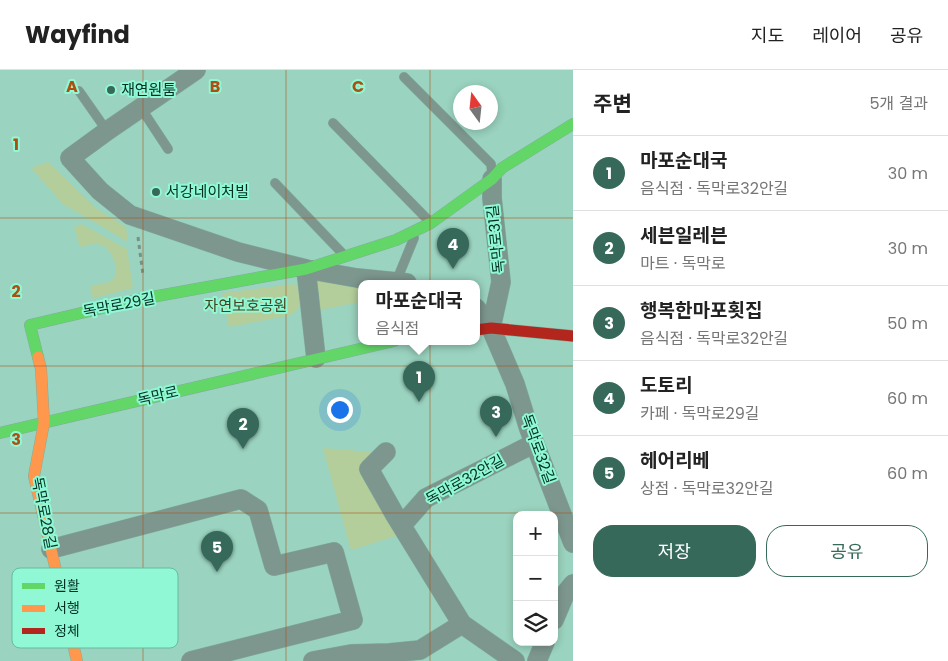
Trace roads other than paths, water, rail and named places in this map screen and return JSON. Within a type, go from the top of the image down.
[{"type":"street","name":"독막로29길","points":[[196,70],[70,158],[100,191],[130,215],[238,252],[306,269],[381,280]]},
{"type":"street","points":[[316,358],[306,269],[396,240],[432,223],[492,179],[502,168],[573,124]]},
{"type":"street","name":"독막로31길","points":[[484,329],[501,282],[492,198],[492,179]]},
{"type":"street","name":"독막로29길","points":[[44,423],[41,369],[30,325],[72,314],[306,269]]},
{"type":"street","points":[[484,329],[573,336]]},
{"type":"street","name":"독막로32길","points":[[484,329],[515,384],[535,444],[573,543]]},
{"type":"street","name":"독막로","points":[[0,433],[376,345]]},
{"type":"street","name":"독막로28길","points":[[44,423],[34,476],[55,568]]},
{"type":"street","name":"독막로32안길","points":[[402,526],[426,498],[535,444]]},
{"type":"street","points":[[386,452],[369,469],[462,624],[515,661]]},
{"type":"street","points":[[50,549],[241,499],[258,510],[274,566],[334,552],[353,620],[191,661]]},
{"type":"street","points":[[558,611],[565,594],[573,584]]},
{"type":"street","points":[[313,661],[351,654],[374,657],[420,650],[462,624]]},
{"type":"street","points":[[537,661],[543,646]]},
{"type":"street","name":"독막로28길","points":[[74,648],[77,661]]},
{"type":"lane","name":"독막로31길","points":[[404,77],[491,164],[492,179]]},
{"type":"lane","points":[[79,91],[107,131]]},
{"type":"lane","points":[[141,108],[168,149]]},
{"type":"lane","points":[[333,123],[432,223]]},
{"type":"lane","points":[[275,183],[345,256]]},
{"type":"lane","points":[[403,280],[417,230]]},
{"type":"place","name":"재연원툼","points":[[111,90]]},
{"type":"place","name":"서강네이처빌","points":[[156,192]]},
{"type":"place","name":"도토리","points":[[453,269]]},
{"type":"place","name":"마포순대국","points":[[419,402]]},
{"type":"place","name":"행복한마포횟집","points":[[496,437]]},
{"type":"place","name":"세븐일레븐","points":[[243,449]]},
{"type":"place","name":"헤어리베","points":[[217,572]]},
{"type":"park label","name":"자연보호공원","points":[[246,306]]}]
